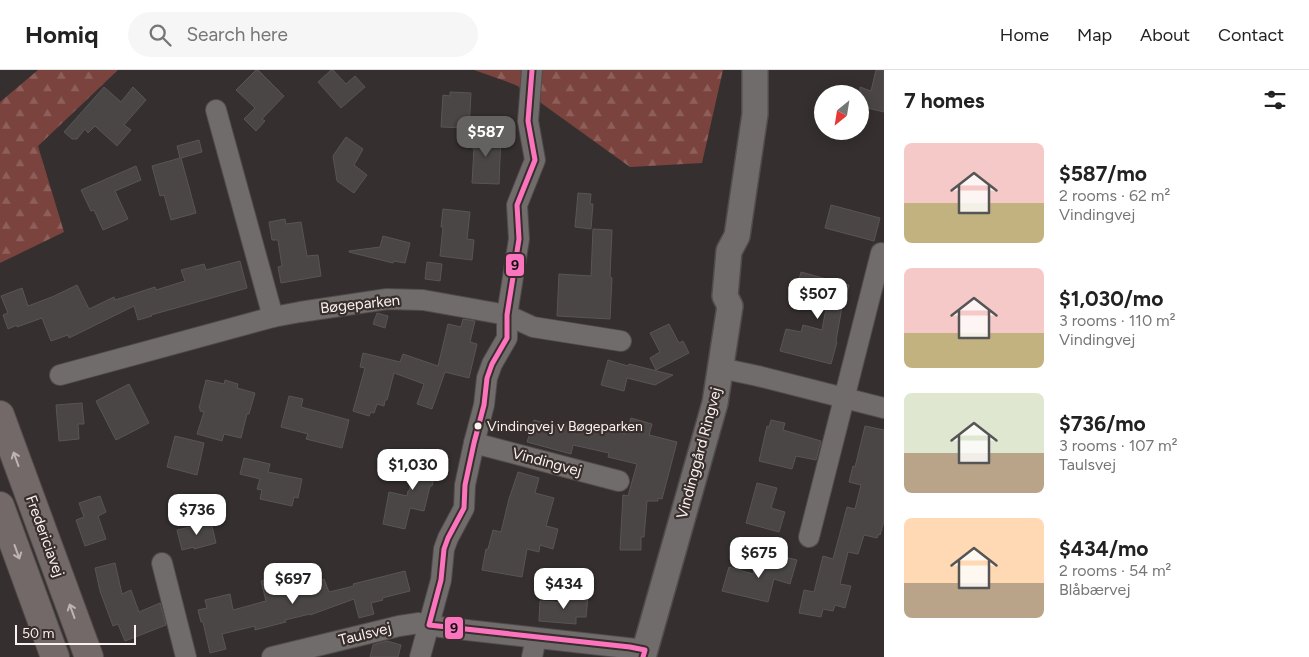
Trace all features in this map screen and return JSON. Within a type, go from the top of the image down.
[{"type":"main road","name":"Fredericiavej","points":[[0,415],[89,657]]},
{"type":"main road","points":[[0,506],[55,657]]},
{"type":"street","points":[[420,657],[441,580],[444,549],[464,508],[466,485],[484,405],[487,378],[506,338],[507,315],[519,239],[517,205],[535,160],[528,121],[532,70]]},
{"type":"street","name":"Vindinggård Ringvej","points":[[644,653],[715,403],[730,306],[724,296],[730,251],[737,236],[756,114],[755,70]]},
{"type":"street","points":[[216,110],[273,317]]},
{"type":"street","points":[[809,537],[881,253]]},
{"type":"street","name":"Bøgeparken","points":[[60,375],[273,317],[386,299],[423,300],[507,315]]},
{"type":"street","points":[[507,315],[533,326],[621,341]]},
{"type":"street","points":[[720,368],[884,408]]},
{"type":"street","name":"Vindingvej","points":[[474,443],[619,481]]},
{"type":"street","points":[[162,563],[186,657]]},
{"type":"street","name":"Taulsvej","points":[[272,657],[399,626],[419,623],[534,648],[644,653]]},
{"type":"green space","points":[[38,70],[118,70],[38,146],[64,232],[0,263],[0,102]]},
{"type":"green space","points":[[474,70],[723,70],[702,163],[630,167],[516,85]]},
{"type":"building","points":[[256,70],[284,96],[262,119],[265,121],[256,131],[244,119],[255,108],[236,90]]},
{"type":"building","points":[[331,70],[346,84],[355,76],[365,87],[341,108],[318,82]]},
{"type":"building","points":[[876,70],[884,70],[884,112],[869,108],[869,90],[871,91]]},
{"type":"building","points":[[104,87],[121,102],[133,87],[146,100],[124,125],[131,130],[117,146],[95,126],[88,133],[85,129],[77,139],[72,139],[64,132]]},
{"type":"building","points":[[450,92],[471,93],[469,128],[441,127],[443,95],[450,96]]},
{"type":"building","points":[[472,133],[501,134],[499,184],[472,183],[474,148],[472,148]]},
{"type":"building","points":[[346,137],[363,149],[354,165],[367,175],[354,193],[337,181],[333,156]]},
{"type":"building","points":[[199,140],[202,152],[181,158],[196,213],[171,220],[164,195],[160,196],[152,166],[180,158],[177,146]]},
{"type":"building","points":[[136,166],[141,180],[115,191],[128,219],[103,230],[94,210],[91,211],[81,190]]},
{"type":"building","points":[[578,193],[591,194],[590,204],[593,204],[591,229],[575,227]]},
{"type":"building","points":[[831,205],[880,218],[874,241],[825,228]]},
{"type":"building","points":[[443,209],[470,212],[467,239],[474,240],[472,260],[440,256]]},
{"type":"building","points":[[285,219],[286,224],[301,222],[307,256],[318,255],[321,276],[281,283],[278,267],[282,266],[278,240],[272,240],[269,222]]},
{"type":"building","points":[[593,229],[612,230],[610,319],[557,316],[559,274],[591,276]]},
{"type":"building","points":[[383,236],[410,243],[405,263],[394,261],[393,263],[349,252],[380,247]]},
{"type":"building","points":[[240,261],[247,288],[138,320],[134,306],[69,338],[68,335],[51,341],[42,318],[8,329],[3,315],[8,313],[1,296],[22,288],[28,306],[77,285],[89,309],[114,297],[115,300],[155,287],[156,290],[185,281],[181,270],[204,264],[206,270]]},
{"type":"building","points":[[427,262],[442,264],[440,281],[425,279]]},
{"type":"building","points":[[801,272],[849,285],[842,307],[837,342],[831,364],[780,351],[786,329],[801,332],[803,325],[822,330],[827,303],[795,295]]},
{"type":"building","points":[[377,313],[388,316],[385,328],[373,324]]},
{"type":"building","points":[[463,319],[475,321],[470,342],[477,344],[469,378],[445,372],[432,409],[417,404],[424,384],[394,373],[384,406],[377,404],[374,413],[371,412],[369,416],[353,411],[365,368],[360,367],[363,353],[400,362],[403,354],[438,366],[448,324],[461,327]]},
{"type":"building","points":[[669,324],[679,343],[683,341],[689,353],[656,370],[650,358],[660,352],[650,333]]},
{"type":"building","points":[[608,360],[673,375],[655,385],[627,378],[624,391],[601,385]]},
{"type":"building","points":[[206,380],[224,384],[225,380],[238,384],[237,388],[255,393],[241,438],[224,434],[222,441],[197,434],[204,412],[200,411],[199,408]]},
{"type":"building","points":[[129,384],[149,423],[116,440],[96,401]]},
{"type":"building","points":[[289,396],[303,399],[301,407],[349,420],[342,448],[306,439],[308,434],[281,427]]},
{"type":"building","points":[[82,403],[84,424],[78,424],[79,439],[59,441],[56,405]]},
{"type":"building","points":[[631,418],[652,424],[649,435],[677,442],[662,499],[658,498],[658,501],[647,501],[644,537],[641,537],[641,550],[620,550],[623,495],[628,496],[637,464],[608,457],[609,453],[573,445],[571,454],[527,442],[534,420],[564,429],[566,423],[626,434]]},
{"type":"building","points":[[771,420],[785,423],[783,430],[821,441],[816,460],[796,456],[792,469],[759,461],[767,426],[769,427]]},
{"type":"building","points":[[865,426],[884,430],[884,521],[880,535],[877,538],[864,535],[858,554],[848,552],[840,584],[851,586],[845,608],[835,605],[833,611],[823,609],[821,617],[799,613],[804,590],[814,592],[823,556],[833,559],[847,507],[855,509],[861,485],[849,482],[853,466],[855,467]]},
{"type":"building","points":[[175,436],[204,443],[197,475],[167,467]]},
{"type":"building","points":[[421,449],[443,454],[432,486],[430,486],[424,511],[410,508],[405,529],[383,524],[389,492],[407,496]]},
{"type":"building","points":[[244,458],[270,464],[268,472],[302,479],[298,498],[294,497],[292,506],[260,499],[262,490],[257,489],[260,479],[240,474]]},
{"type":"building","points":[[518,472],[539,478],[535,493],[554,498],[546,526],[558,529],[553,549],[540,545],[539,552],[527,549],[522,577],[482,570],[486,549],[488,549],[493,530],[501,532]]},
{"type":"building","points":[[757,483],[777,488],[771,508],[785,512],[779,532],[746,523]]},
{"type":"building","points":[[100,496],[106,512],[98,516],[106,539],[85,546],[76,520],[84,517],[79,503]]},
{"type":"building","points":[[211,522],[216,543],[182,550],[177,530]]},
{"type":"building","points":[[781,556],[797,560],[790,584],[774,579],[768,602],[722,591],[729,567],[753,574],[757,562],[778,568]]},
{"type":"building","points":[[115,563],[122,594],[131,590],[139,612],[160,603],[166,625],[125,641],[118,624],[113,626],[100,591],[95,568]]},
{"type":"building","points":[[405,571],[410,591],[382,598],[383,600],[371,603],[374,614],[359,618],[354,599],[310,615],[285,620],[286,622],[255,630],[255,626],[222,634],[226,649],[210,653],[203,622],[201,622],[198,610],[207,608],[205,600],[230,594],[233,610],[266,601],[261,581],[275,578],[279,595],[324,579],[329,592]]},
{"type":"building","points":[[568,595],[588,596],[586,617],[576,617],[576,624],[539,621],[540,601],[567,603]]},
{"type":"building","points":[[387,641],[401,645],[398,657],[370,657],[373,645]]},
{"type":"transit line","name":"9","points":[[532,70],[528,121],[535,160],[517,205],[519,239],[507,315],[507,338],[492,364],[487,378],[484,405],[465,485],[464,508],[444,549],[441,580],[429,625],[630,647],[645,650],[643,657]]},
{"type":"place","name":"Vindingvej v Bøgeparken","points":[[478,426]]}]
